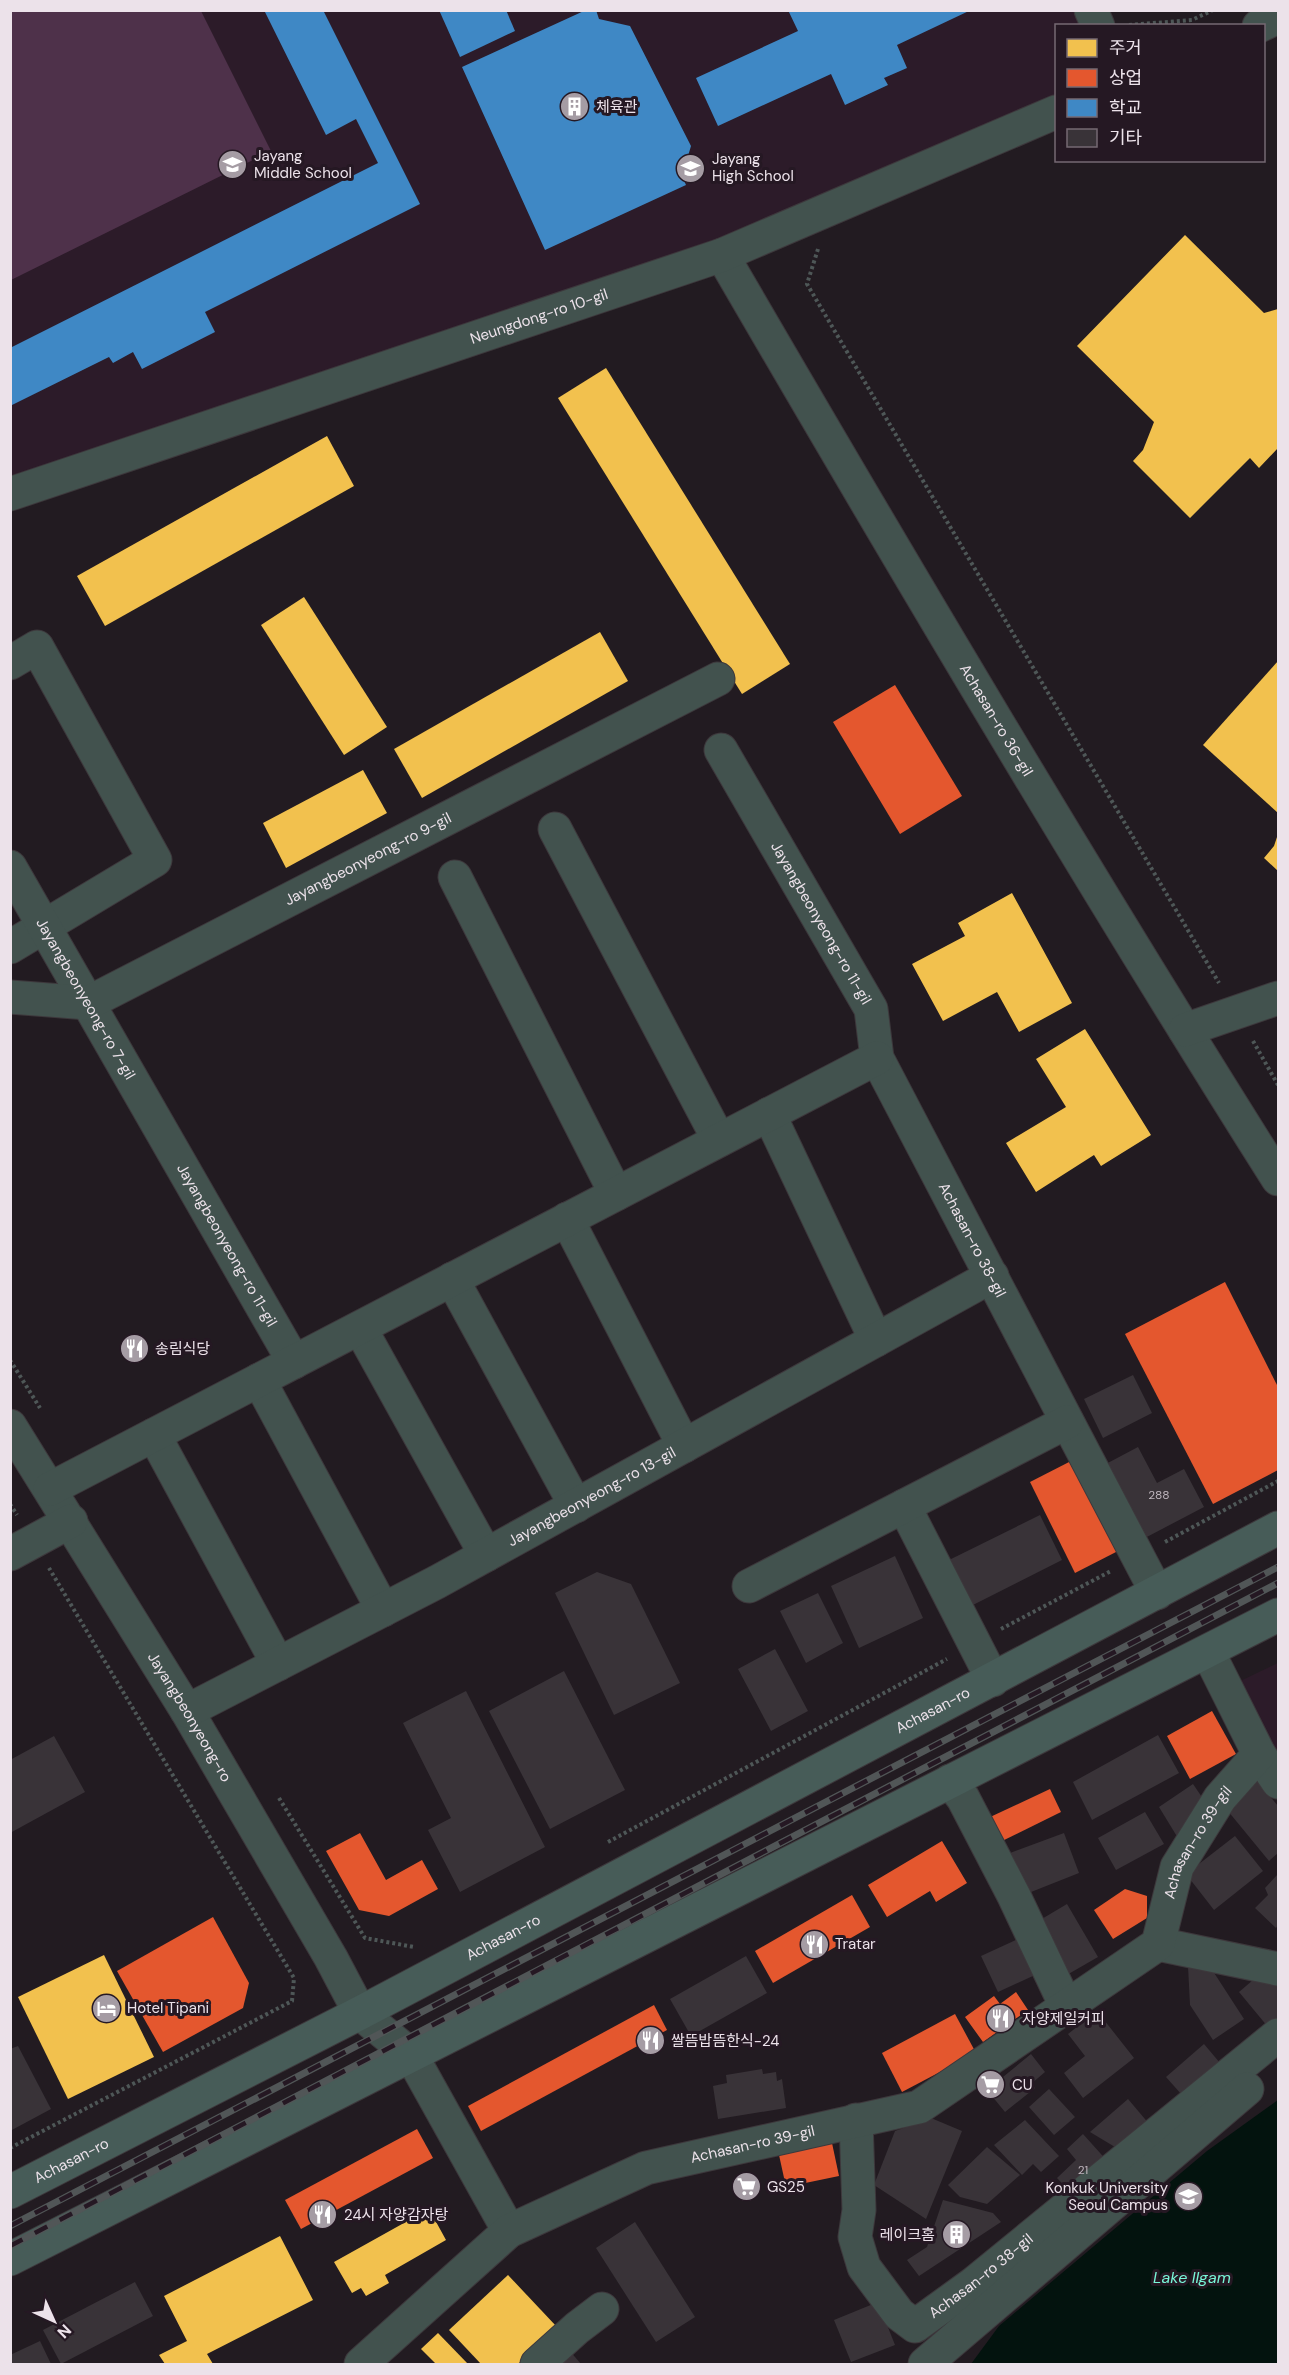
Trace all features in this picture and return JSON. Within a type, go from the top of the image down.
[{"type":"main road","name":"Achasan-ro","points":[[10,2192],[360,2013],[1278,1528]]},
{"type":"main road","points":[[10,2259],[1278,1615]]},
{"type":"street","points":[[1091,10],[1097,24]]},
{"type":"street","points":[[1263,24],[1278,17]]},
{"type":"street","name":"Neungdong-ro 10-gil","points":[[10,494],[722,255],[1055,112]]},
{"type":"street","name":"Achasan-ro 36-gil","points":[[722,255],[957,658],[1278,1179]]},
{"type":"street","points":[[10,663],[37,647],[155,860],[10,947]]},
{"type":"street","name":"Jayangbeonyeong-ro 9-gil","points":[[88,1003],[718,679]]},
{"type":"street","name":"Jayangbeonyeong-ro 11-gil","points":[[721,750],[871,1009],[877,1058]]},
{"type":"street","points":[[555,829],[719,1140]]},
{"type":"street","name":"Jayangbeonyeong-ro 7-gil","points":[[10,867],[160,1128]]},
{"type":"street","points":[[455,877],[616,1194]]},
{"type":"street","points":[[10,997],[88,1003]]},
{"type":"street","points":[[1185,1030],[1278,998]]},
{"type":"street","points":[[50,1489],[877,1058]]},
{"type":"street","name":"Achasan-ro 38-gil","points":[[877,1058],[1157,1593]]},
{"type":"street","points":[[769,1114],[876,1340]]},
{"type":"street","name":"Jayangbeonyeong-ro 11-gil","points":[[160,1128],[294,1362]]},
{"type":"street","points":[[567,1219],[684,1446]]},
{"type":"street","name":"Jayangbeonyeong-ro 13-gil","points":[[187,1711],[486,1555],[992,1275]]},
{"type":"street","points":[[452,1279],[576,1506]]},
{"type":"street","points":[[360,1328],[486,1555]]},
{"type":"street","points":[[259,1380],[383,1610]]},
{"type":"street","points":[[749,1586],[1067,1422]]},
{"type":"street","name":"Jayangbeonyeong-ro","points":[[10,1426],[187,1711],[331,1958],[360,2013]]},
{"type":"street","points":[[154,1435],[278,1664]]},
{"type":"street","points":[[904,1506],[993,1680]]},
{"type":"street","points":[[22,1548],[71,1521]]},
{"type":"street","points":[[1208,1652],[1259,1754],[1278,1782]]},
{"type":"street","name":"Achasan-ro 39-gil","points":[[361,2364],[509,2231],[646,2168],[918,2106],[1158,1944],[1177,1867],[1220,1798],[1259,1754]]},
{"type":"street","points":[[950,1781],[963,1798],[1014,1896],[1066,2006]]},
{"type":"street","points":[[1158,1944],[1278,1969]]},
{"type":"street","points":[[360,2013],[411,2055],[509,2231]]},
{"type":"street","name":"Achasan-ro 38-gil","points":[[856,2120],[859,2210],[855,2237],[864,2267],[899,2314],[915,2326],[973,2284],[1278,2035]]},
{"type":"street","points":[[926,2364],[1278,2062]]},
{"type":"street","points":[[537,2364],[602,2309]]},
{"type":"path","points":[[1149,24],[1192,20],[1213,10]]},
{"type":"path","points":[[807,284],[1278,1085]]},
{"type":"path","points":[[600,1846],[1278,1481]]},
{"type":"path","points":[[10,1504],[22,1548],[294,1978],[292,2001],[10,2148]]},
{"type":"path","points":[[365,1938],[413,1947],[423,1941]]},
{"type":"shaded area","points":[[11,10],[201,11],[271,151],[11,280]]},
{"type":"shaded area","points":[[1092,10],[1099,24],[1055,24],[1055,112],[722,255],[11,494],[10,11]]},
{"type":"shaded area","points":[[1278,1663],[1278,1764],[1232,1685]]},
{"type":"water","name":"Lake Ilgam","points":[[1278,2100],[1278,2364],[971,2364],[999,2326],[1207,2151]]},
{"type":"building: 주거","points":[[1185,235],[1264,313],[1278,309],[1278,448],[1259,468],[1250,458],[1190,518],[1133,461],[1143,450],[1154,422],[1077,346]]},
{"type":"building: 주거","points":[[606,368],[790,664],[742,694],[558,398]]},
{"type":"building: 주거","points":[[327,436],[354,486],[105,626],[77,576]]},
{"type":"building: 주거","points":[[304,597],[387,727],[344,755],[261,625]]},
{"type":"building: 주거","points":[[600,632],[628,681],[422,798],[394,749]]},
{"type":"building: 주거","points":[[1278,661],[1278,813],[1203,745]]},
{"type":"building: 주거","points":[[363,770],[387,813],[286,868],[263,823]]},
{"type":"building: 주거","points":[[1278,834],[1278,871],[1264,858],[1274,846]]},
{"type":"building: 주거","points":[[1012,893],[1072,1003],[1019,1032],[997,992],[943,1021],[912,964],[965,936],[958,923]]},
{"type":"building: 주거","points":[[1085,1029],[1151,1135],[1101,1166],[1094,1155],[1036,1192],[1006,1143],[1066,1107],[1036,1059]]},
{"type":"building: 주거","points":[[104,1955],[154,2057],[68,2099],[18,1997]]},
{"type":"building: 주거","points":[[429,2209],[446,2240],[385,2275],[389,2283],[366,2296],[361,2288],[352,2293],[334,2262]]},
{"type":"building: 주거","points":[[280,2236],[313,2300],[207,2354],[213,2364],[165,2364],[159,2355],[187,2341],[164,2296]]},
{"type":"building: 주거","points":[[508,2275],[557,2327],[518,2364],[481,2364],[449,2330]]},
{"type":"building: 주거","points":[[438,2333],[468,2364],[436,2364],[421,2349]]},
{"type":"building: 상업","points":[[895,685],[962,796],[900,834],[833,722]]},
{"type":"building: 상업","points":[[1225,1282],[1278,1387],[1278,1470],[1213,1504],[1125,1334]]},
{"type":"building: 상업","points":[[1073,1460],[1118,1551],[1075,1573],[1030,1482]]},
{"type":"building: 상업","points":[[1212,1711],[1236,1754],[1190,1779],[1167,1736]]},
{"type":"building: 상업","points":[[1050,1789],[1061,1812],[1000,1842],[988,1818]]},
{"type":"building: 상업","points":[[360,1833],[386,1880],[422,1860],[438,1889],[389,1916],[359,1910],[326,1851]]},
{"type":"building: 상업","points":[[942,1841],[967,1883],[936,1902],[930,1891],[887,1917],[868,1885]]},
{"type":"building: 상업","points":[[1125,1889],[1147,1896],[1147,1918],[1113,1939],[1094,1910]]},
{"type":"building: 상업","points":[[852,1895],[870,1927],[773,1983],[755,1951]]},
{"type":"building: 상업","points":[[213,1917],[249,1983],[243,2008],[163,2052],[117,1971]]},
{"type":"building: 상업","points":[[1016,1992],[1028,2010],[983,2042],[965,2017],[994,1996],[1000,2004]]},
{"type":"building: 상업","points":[[654,2005],[667,2030],[481,2131],[468,2106]]},
{"type":"building: 상업","points":[[955,2014],[976,2053],[902,2092],[882,2053]]},
{"type":"building: 상업","points":[[417,2129],[433,2158],[301,2229],[285,2200]]},
{"type":"building: 상업","points":[[832,2143],[839,2176],[786,2187],[779,2155]]},
{"type":"building: 학교","points":[[264,10],[323,10],[420,204],[205,312],[215,332],[142,369],[133,352],[113,363],[109,357],[10,406],[10,348],[378,163],[356,119],[326,135]]},
{"type":"building: 학교","points":[[439,10],[506,10],[515,31],[460,57]]},
{"type":"building: 학교","name":"체육관","points":[[586,10],[596,10],[599,19],[630,26],[691,146],[682,176],[686,185],[545,250],[462,67]]},
{"type":"building: 학교","points":[[788,10],[971,10],[897,45],[907,68],[884,78],[888,85],[845,105],[831,74],[718,126],[696,78],[798,31]]},
{"type":"building: 기타","points":[[1133,1375],[1152,1413],[1103,1438],[1084,1399]]},
{"type":"building: 기타","points":[[1138,1447],[1157,1483],[1184,1469],[1204,1507],[1143,1539],[1104,1465]]},
{"type":"building: 기타","points":[[1040,1515],[1062,1560],[967,1608],[945,1562]]},
{"type":"building: 기타","points":[[895,1556],[923,1618],[859,1648],[831,1586]]},
{"type":"building: 기타","points":[[597,1572],[631,1584],[680,1683],[614,1715],[555,1593]]},
{"type":"building: 기타","points":[[818,1593],[843,1643],[806,1663],[780,1611]]},
{"type":"building: 기타","points":[[775,1649],[808,1711],[771,1731],[738,1669]]},
{"type":"building: 기타","points":[[564,1671],[625,1790],[550,1829],[489,1711]]},
{"type":"building: 기타","points":[[466,1691],[545,1847],[460,1892],[428,1830],[451,1818],[403,1723]]},
{"type":"building: 기타","points":[[1158,1735],[1179,1773],[1092,1820],[1073,1782]]},
{"type":"building: 기타","points":[[54,1736],[85,1792],[10,1833],[10,1760]]},
{"type":"building: 기타","points":[[1256,1779],[1278,1806],[1278,1853],[1269,1861],[1223,1805]]},
{"type":"building: 기타","points":[[1193,1784],[1210,1809],[1181,1843],[1159,1807]]},
{"type":"building: 기타","points":[[1145,1812],[1164,1844],[1116,1870],[1098,1838]]},
{"type":"building: 기타","points":[[1064,1833],[1079,1873],[1026,1894],[1010,1853]]},
{"type":"building: 기타","points":[[1235,1836],[1263,1871],[1214,1910],[1186,1874]]},
{"type":"building: 기타","points":[[1278,1874],[1278,1925],[1276,1928],[1255,1908],[1268,1895],[1265,1888]]},
{"type":"building: 기타","points":[[1067,1904],[1098,1957],[1065,1976],[1035,1923]]},
{"type":"building: 기타","points":[[1018,1939],[1035,1975],[998,1992],[981,1956]]},
{"type":"building: 기타","points":[[746,1956],[767,1993],[691,2036],[670,1999]]},
{"type":"building: 기타","points":[[1209,1965],[1244,2019],[1213,2040],[1190,2005],[1188,1966]]},
{"type":"building: 기타","points":[[1260,1974],[1278,1979],[1278,2018],[1268,2027],[1239,1992]]},
{"type":"building: 기타","points":[[1097,2011],[1134,2058],[1083,2098],[1064,2073],[1085,2056],[1068,2034]]},
{"type":"building: 기타","points":[[1204,2044],[1220,2063],[1182,2095],[1166,2077]]},
{"type":"building: 기타","points":[[18,2046],[51,2109],[10,2131],[10,2049]]},
{"type":"building: 기타","points":[[1031,2054],[1045,2072],[1031,2084],[1035,2088],[1005,2112],[987,2090]]},
{"type":"building: 기타","points":[[762,2069],[763,2074],[776,2072],[777,2081],[782,2079],[786,2108],[718,2119],[713,2086],[727,2083],[726,2075]]},
{"type":"building: 기타","points":[[1049,2089],[1075,2117],[1054,2135],[1029,2107]]},
{"type":"building: 기타","points":[[1128,2099],[1150,2125],[1120,2150],[1090,2132]]},
{"type":"building: 기타","points":[[931,2118],[962,2131],[926,2219],[874,2185],[895,2131]]},
{"type":"building: 기타","points":[[1025,2120],[1059,2156],[1041,2172],[1033,2164],[1022,2175],[994,2145]]},
{"type":"building: 기타","points":[[1083,2134],[1109,2163],[1073,2195],[1057,2178],[1076,2160],[1067,2149]]},
{"type":"building: 기타","points":[[987,2147],[1020,2175],[987,2204],[960,2197],[948,2185]]},
{"type":"building: 기타","name":"레이크홈","points":[[943,2200],[993,2213],[1001,2222],[919,2276],[907,2260],[927,2247]]},
{"type":"building: 기타","points":[[635,2222],[695,2317],[656,2342],[596,2248]]},
{"type":"building: 기타","points":[[135,2282],[153,2316],[61,2364],[43,2330]]},
{"type":"building: 기타","points":[[878,2302],[895,2345],[851,2362],[834,2320]]},
{"type":"building: 기타","points":[[40,2341],[51,2364],[10,2364],[10,2355]]},
{"type":"building: 기타","points":[[569,2350],[581,2364],[552,2364]]},
{"type":"railway","points":[[10,2226],[1278,1567]]},
{"type":"railway","points":[[10,2246],[1278,1583]]},
{"type":"place","name":"체육관","points":[[575,107]]},
{"type":"place","name":"Jayang Middle School","points":[[233,165]]},
{"type":"place","name":"Jayang High School","points":[[691,168]]},
{"type":"place","name":"송림식당","points":[[134,1349]]},
{"type":"place","name":"Tratar","points":[[814,1944]]},
{"type":"place","name":"Hotel Tipani","points":[[106,2008]]},
{"type":"place","name":"자양제일커피","points":[[1001,2019]]},
{"type":"place","name":"쌀뜸밥뜸한식-24","points":[[650,2041]]},
{"type":"place","name":"CU","points":[[991,2085]]},
{"type":"place","name":"GS25","points":[[746,2187]]},
{"type":"place","name":"Konkuk University Seoul Campus","points":[[1189,2197]]},
{"type":"place","name":"24시 자양감자탕","points":[[323,2215]]},
{"type":"place","name":"레이크홈","points":[[956,2235]]}]
